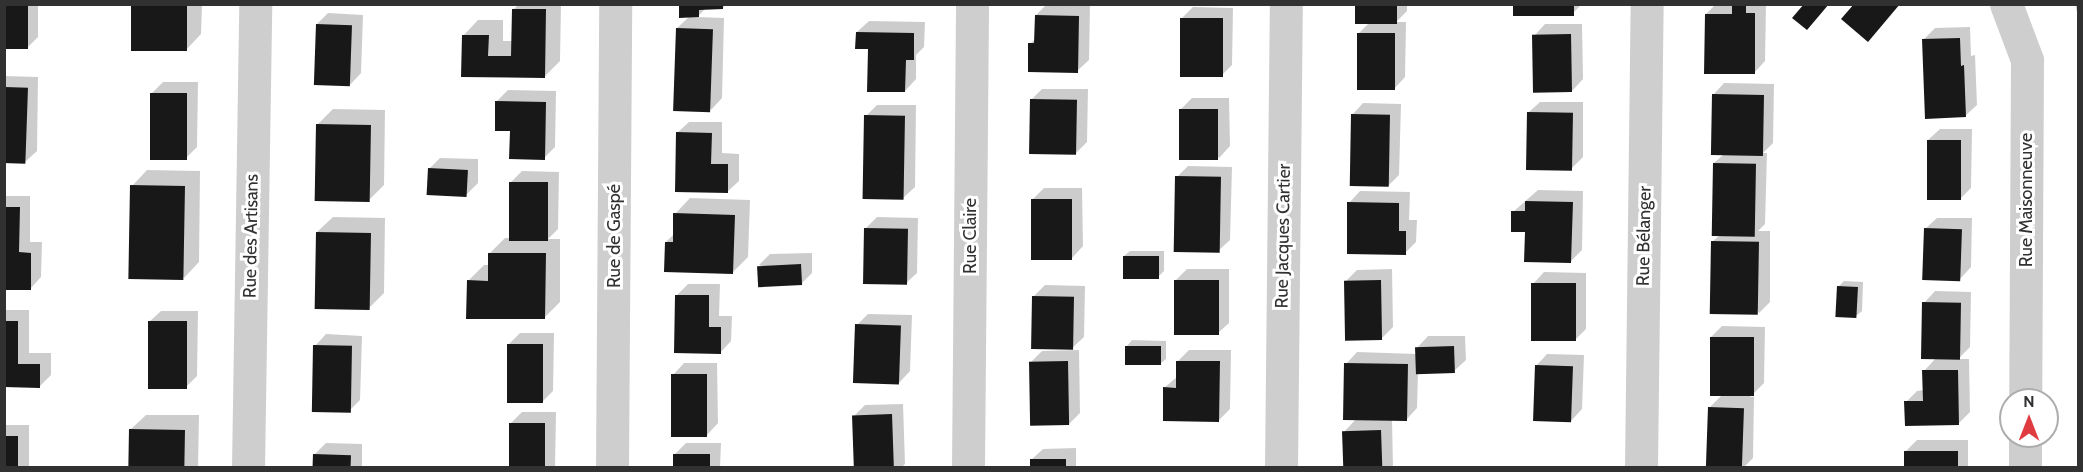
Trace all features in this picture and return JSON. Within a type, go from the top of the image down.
[{"type":"street","name":"Rue des Artisans","points":[[248,468],[255,4]]},
{"type":"street","name":"Rue de Gaspé","points":[[612,468],[615,4]]},
{"type":"street","name":"Rue Claire","points":[[968,468],[972,4]]},
{"type":"street","name":"Rue Jacques Cartier","points":[[1281,468],[1286,4]]},
{"type":"street","name":"Rue Bélanger","points":[[1641,468],[1647,4]]},
{"type":"street","name":"Rue Maisonneuve","points":[[2006,4],[2027,60],[2025,388]]},
{"type":"street","points":[[2025,448],[2025,468]]},
{"type":"building","points":[[4,4],[28,4],[28,49],[4,49]]},
{"type":"building","points":[[131,4],[187,4],[187,51],[131,51]]},
{"type":"building","points":[[679,4],[723,4],[723,9],[699,10],[699,17],[679,18]]},
{"type":"building","points":[[1355,4],[1397,4],[1397,24],[1355,24]]},
{"type":"building","points":[[1513,4],[1574,4],[1574,16],[1513,16]]},
{"type":"building","points":[[1732,4],[1746,4],[1746,13],[1755,13],[1755,74],[1704,74],[1705,14],[1732,14]]},
{"type":"building","points":[[1804,4],[1829,4],[1807,30],[1792,18]]},
{"type":"building","points":[[1854,4],[1900,4],[1868,42],[1841,19]]},
{"type":"building","points":[[512,9],[546,9],[545,78],[461,77],[462,35],[489,35],[488,56],[511,56]]},
{"type":"building","points":[[1035,15],[1079,16],[1078,73],[1028,72],[1028,43],[1034,43]]},
{"type":"building","points":[[1180,18],[1223,18],[1223,77],[1180,77]]},
{"type":"building","points":[[316,24],[352,25],[350,86],[314,85]]},
{"type":"building","points":[[676,28],[713,29],[710,112],[673,111]]},
{"type":"building","points":[[856,32],[914,33],[914,60],[906,60],[905,92],[867,92],[868,49],[855,49]]},
{"type":"building","points":[[1357,33],[1395,33],[1395,90],[1357,90]]},
{"type":"building","points":[[1571,34],[1572,92],[1533,93],[1532,35]]},
{"type":"building","points":[[1960,38],[1961,66],[1964,65],[1966,117],[1925,119],[1922,39]]},
{"type":"building","points":[[5,87],[28,88],[25,164],[4,163]]},
{"type":"building","points":[[150,93],[187,93],[187,160],[150,160]]},
{"type":"building","points":[[1712,94],[1764,95],[1763,156],[1711,155]]},
{"type":"building","points":[[1030,99],[1077,100],[1076,155],[1029,154]]},
{"type":"building","points":[[495,101],[546,102],[545,160],[509,159],[510,131],[495,131]]},
{"type":"building","points":[[1179,109],[1218,109],[1218,160],[1179,160]]},
{"type":"building","points":[[1527,112],[1573,113],[1572,171],[1526,170]]},
{"type":"building","points":[[1351,114],[1390,115],[1389,187],[1350,186]]},
{"type":"building","points":[[864,115],[905,116],[904,200],[863,199]]},
{"type":"building","points":[[316,124],[371,125],[370,202],[315,201]]},
{"type":"building","points":[[676,132],[712,133],[711,164],[728,164],[728,193],[675,192]]},
{"type":"building","points":[[1927,140],[1961,140],[1961,200],[1927,200]]},
{"type":"building","points":[[1713,163],[1756,164],[1755,237],[1712,236]]},
{"type":"building","points":[[428,168],[468,170],[467,197],[427,195]]},
{"type":"building","points":[[1175,176],[1221,177],[1220,253],[1174,252]]},
{"type":"building","points":[[509,182],[548,182],[548,241],[509,241]]},
{"type":"building","points":[[130,185],[185,186],[183,280],[128,279]]},
{"type":"building","points":[[1031,199],[1072,199],[1072,260],[1031,260]]},
{"type":"building","points":[[1525,201],[1573,202],[1571,263],[1524,262],[1525,232],[1511,232],[1511,211],[1525,211]]},
{"type":"building","points":[[1347,202],[1399,203],[1399,231],[1406,231],[1406,255],[1347,254]]},
{"type":"building","points":[[4,207],[20,207],[19,252],[31,253],[31,290],[4,290]]},
{"type":"building","points":[[673,213],[735,215],[733,274],[664,272],[665,242],[673,242]]},
{"type":"building","points":[[864,228],[908,229],[907,285],[863,284]]},
{"type":"building","points":[[1924,228],[1962,229],[1960,281],[1922,280]]},
{"type":"building","points":[[316,232],[371,233],[370,310],[315,309]]},
{"type":"building","points":[[1711,241],[1759,242],[1758,315],[1710,314]]},
{"type":"building","points":[[488,253],[546,253],[545,319],[466,319],[467,280],[488,281]]},
{"type":"building","points":[[1123,256],[1159,256],[1159,279],[1123,279]]},
{"type":"building","points":[[801,264],[802,285],[758,287],[757,266]]},
{"type":"building","points":[[1174,280],[1219,280],[1219,335],[1174,335]]},
{"type":"building","points":[[1381,280],[1382,340],[1345,341],[1344,281]]},
{"type":"building","points":[[1531,283],[1576,283],[1576,341],[1531,341]]},
{"type":"building","points":[[1837,286],[1858,287],[1856,318],[1835,317]]},
{"type":"building","points":[[675,295],[709,295],[709,327],[721,327],[721,354],[674,353]]},
{"type":"building","points":[[1032,296],[1074,297],[1073,350],[1031,349]]},
{"type":"building","points":[[1922,302],[1961,303],[1960,360],[1921,359]]},
{"type":"building","points":[[4,321],[18,321],[18,364],[40,364],[40,388],[4,387]]},
{"type":"building","points":[[148,321],[187,321],[187,389],[148,389]]},
{"type":"building","points":[[855,324],[901,326],[899,385],[853,383]]},
{"type":"building","points":[[1710,337],[1754,337],[1754,396],[1710,396]]},
{"type":"building","points":[[507,344],[543,344],[543,403],[507,403]]},
{"type":"building","points":[[313,345],[352,346],[351,413],[312,412]]},
{"type":"building","points":[[1125,346],[1161,346],[1161,365],[1125,365]]},
{"type":"building","points":[[1454,346],[1455,373],[1416,374],[1415,347]]},
{"type":"building","points":[[1068,361],[1069,425],[1030,426],[1029,362]]},
{"type":"building","points":[[1176,361],[1220,361],[1219,422],[1163,421],[1163,387],[1176,388]]},
{"type":"building","points":[[1344,363],[1408,364],[1407,421],[1343,420]]},
{"type":"building","points":[[1535,365],[1573,366],[1571,422],[1533,421]]},
{"type":"building","points":[[1922,370],[1958,370],[1959,425],[1905,426],[1904,401],[1923,401]]},
{"type":"building","points":[[671,374],[707,374],[707,437],[671,437]]},
{"type":"building","points":[[1708,407],[1744,408],[1742,468],[1706,468]]},
{"type":"building","points":[[892,414],[894,468],[854,468],[852,415]]},
{"type":"building","points":[[509,423],[545,423],[545,468],[509,468]]},
{"type":"building","points":[[129,429],[185,430],[184,468],[128,468]]},
{"type":"building","points":[[1381,430],[1382,468],[1343,468],[1342,431]]},
{"type":"building","points":[[4,436],[18,436],[18,468],[4,468]]},
{"type":"building","points":[[1904,451],[1958,451],[1958,468],[1904,468]]},
{"type":"building","points":[[313,454],[351,455],[351,468],[313,468]]},
{"type":"building","points":[[673,454],[710,454],[710,468],[673,468]]},
{"type":"building","points":[[1030,459],[1066,459],[1066,468],[1030,468]]}]
